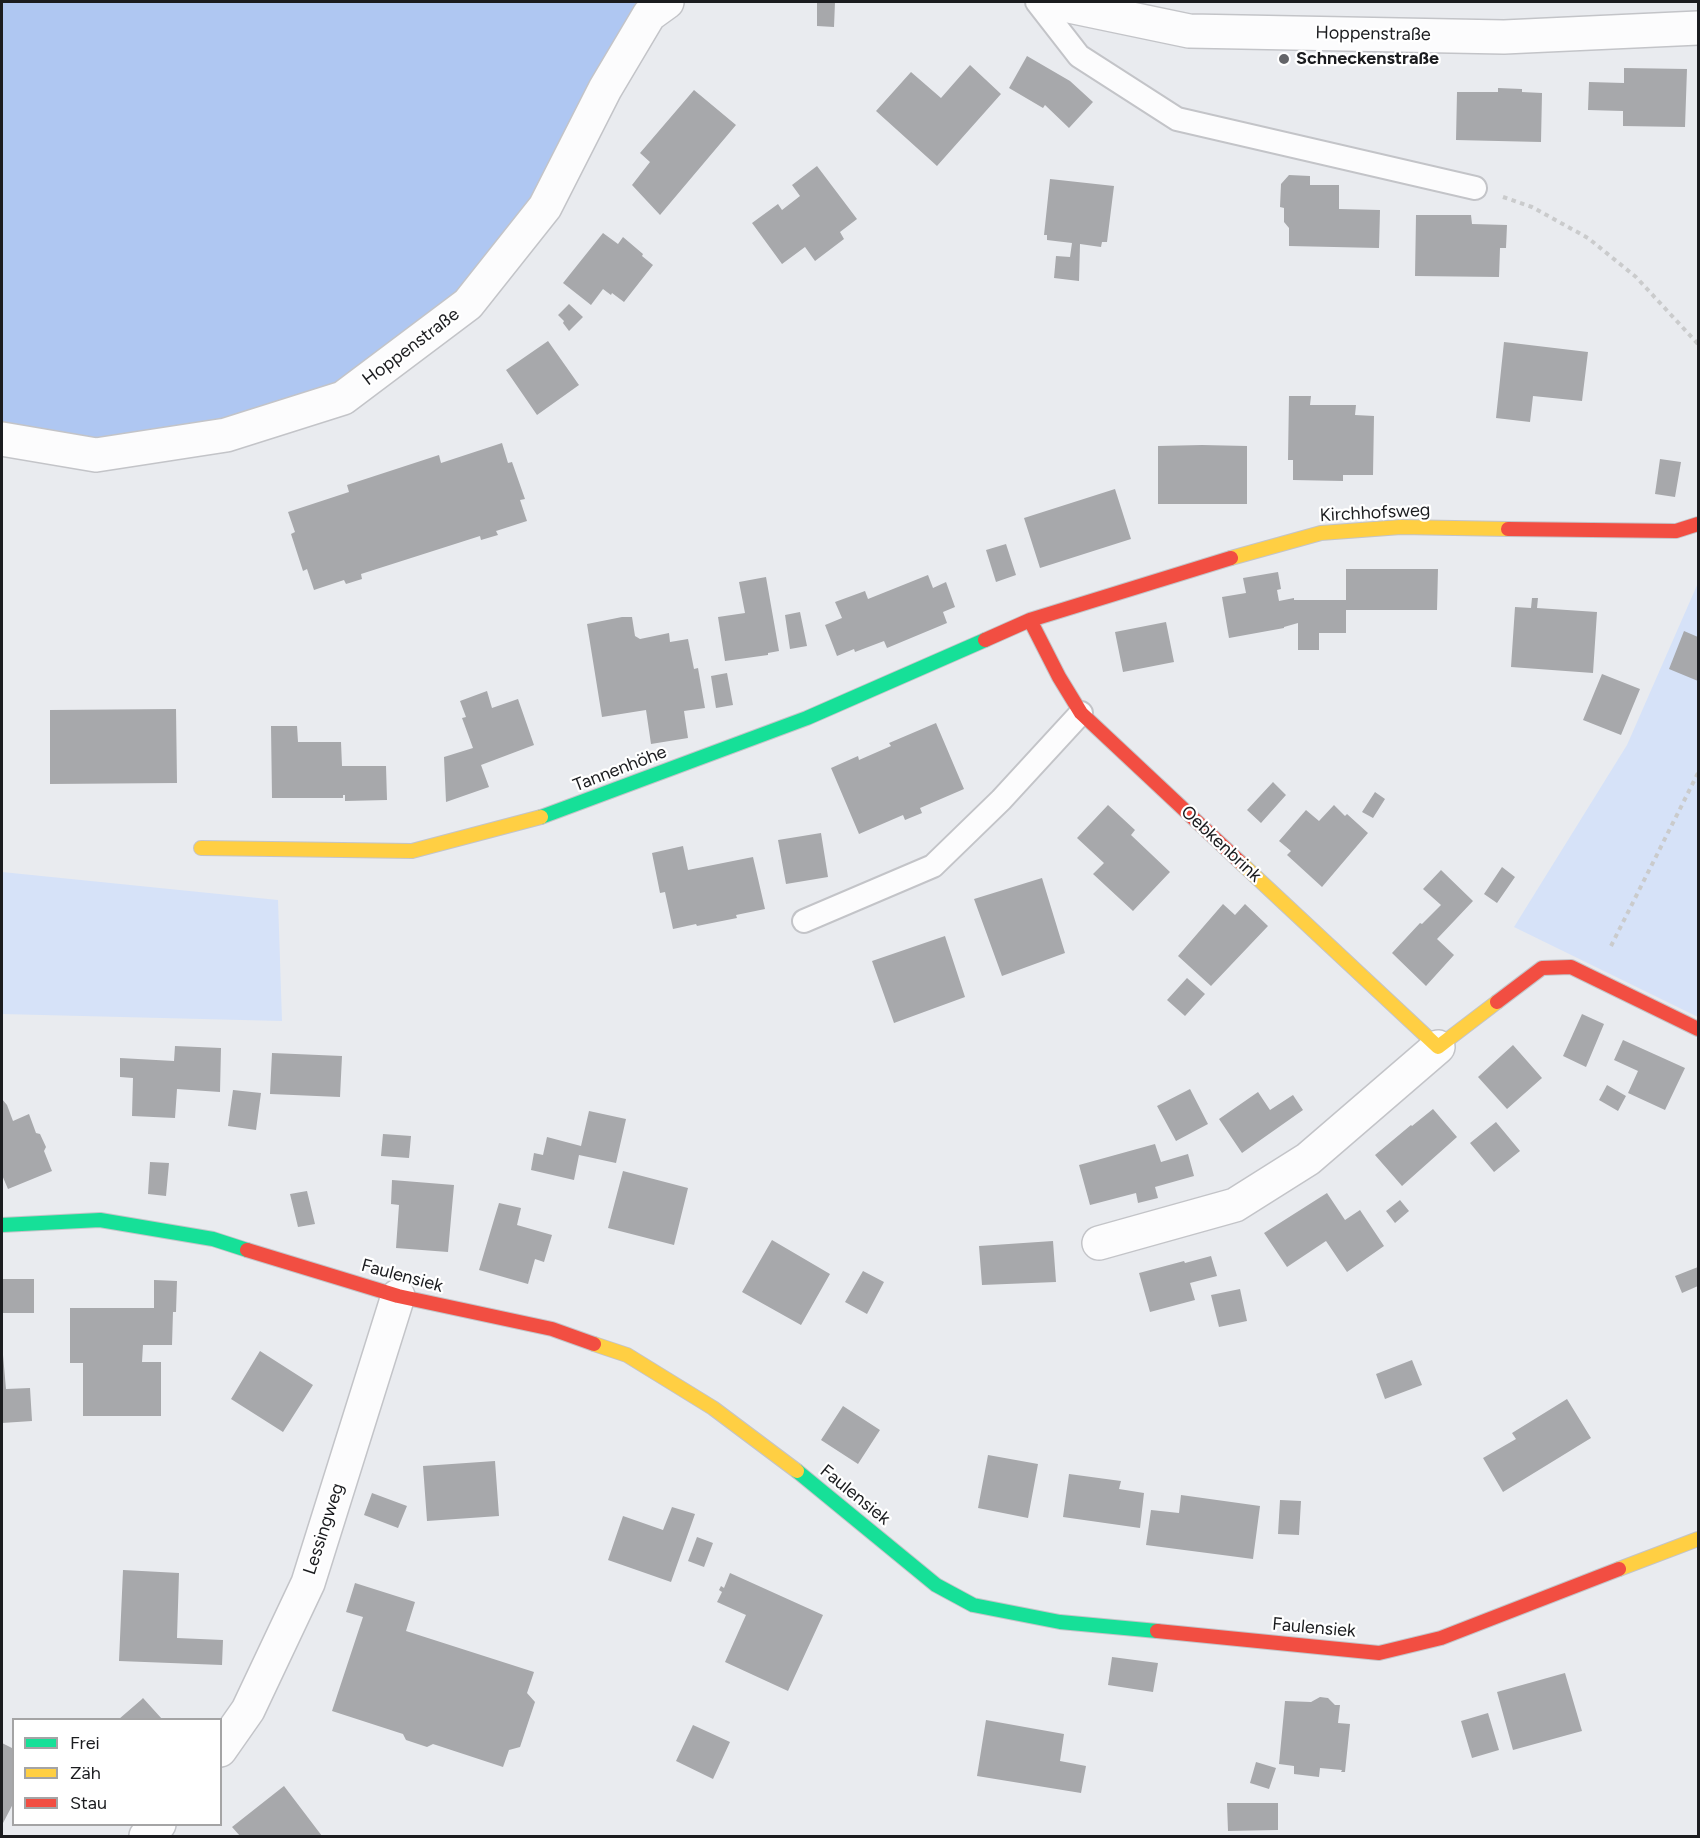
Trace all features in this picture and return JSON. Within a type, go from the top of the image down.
[{"type":"street","name":"Hoppenstraße","points":[[2,439],[96,455],[226,435],[343,398],[468,304],[545,207],[605,89],[649,15],[667,2]]},
{"type":"street","name":"Hoppenstraße","points":[[1050,2],[1188,31],[1504,37],[1698,28]]},
{"type":"street","name":"Kirchhofsweg","points":[[1030,620],[1263,548],[1320,533],[1401,527],[1676,531],[1698,524]]},
{"type":"street","name":"Oebkenbrink","points":[[1030,620],[1059,677],[1081,713],[1438,1047]]},
{"type":"street","name":"Tannenhöhe","points":[[201,848],[412,851],[548,815],[807,717],[1030,620]]},
{"type":"street","points":[[1099,1243],[1235,1204],[1308,1159],[1438,1047],[1542,968],[1571,967],[1698,1029]]},
{"type":"street","name":"Faulensiek","points":[[2,1225],[100,1220],[213,1239],[398,1296],[552,1329],[627,1355],[713,1408],[818,1486],[936,1585],[973,1605],[1060,1623],[1379,1653],[1441,1638],[1698,1539]]},
{"type":"street","name":"Lessingweg","points":[[222,1747],[248,1710],[308,1583],[398,1296]]},
{"type":"lane","points":[[1037,2],[1079,56],[1177,120],[1475,188]]},
{"type":"lane","points":[[804,921],[933,866],[1001,800],[1081,713]]},
{"type":"path","points":[[1475,188],[1532,207],[1588,238],[1636,276],[1698,344]]},
{"type":"path","points":[[1611,945],[1698,773]]},
{"type":"shaded area","points":[[2,2],[649,2],[536,203],[458,300],[348,384],[222,421],[101,446],[2,429]]},
{"type":"shaded area","points":[[1698,583],[1698,1017],[1514,927],[1627,745]]},
{"type":"shaded area","points":[[2,872],[278,900],[282,1021],[2,1014]]},
{"type":"building","points":[[817,2],[835,2],[834,27],[817,26]]},
{"type":"building","points":[[1027,56],[1070,81],[1093,102],[1069,128],[1045,105],[1043,108],[1009,88]]},
{"type":"building","points":[[970,65],[1001,94],[937,166],[876,111],[911,72],[941,98]]},
{"type":"building","points":[[1624,68],[1687,69],[1685,127],[1623,126],[1623,111],[1588,110],[1589,82],[1624,83]]},
{"type":"building","points":[[1498,88],[1542,93],[1541,142],[1456,140],[1457,92],[1498,92]]},
{"type":"building","points":[[694,90],[736,125],[660,215],[632,185],[650,162],[640,153]]},
{"type":"building","points":[[817,166],[857,219],[840,232],[844,239],[815,261],[805,247],[782,264],[752,223],[778,204],[782,210],[800,196],[792,185]]},
{"type":"building","points":[[1289,175],[1310,176],[1310,185],[1339,185],[1339,209],[1380,210],[1379,248],[1289,246],[1289,228],[1284,222],[1284,208],[1280,207],[1281,184]]},
{"type":"building","points":[[1050,179],[1114,186],[1107,242],[1102,242],[1101,247],[1080,244],[1079,281],[1054,278],[1056,256],[1070,257],[1072,243],[1047,240],[1047,235],[1044,235]]},
{"type":"building","points":[[1416,215],[1471,215],[1472,224],[1507,225],[1506,248],[1500,248],[1499,277],[1415,276]]},
{"type":"building","points":[[603,233],[618,244],[623,237],[653,265],[624,302],[603,289],[591,305],[563,283]]},
{"type":"building","points":[[569,304],[583,317],[569,331],[558,315]]},
{"type":"building","points":[[548,341],[579,385],[537,415],[506,370]]},
{"type":"building","points":[[1504,342],[1588,352],[1582,401],[1533,396],[1530,422],[1496,418]]},
{"type":"building","points":[[1289,396],[1311,396],[1310,405],[1356,405],[1355,415],[1374,416],[1373,475],[1343,475],[1343,481],[1293,480],[1293,460],[1288,460]]},
{"type":"building","points":[[502,443],[508,463],[512,462],[525,499],[520,500],[527,521],[496,531],[498,535],[481,540],[480,536],[361,574],[362,579],[346,584],[344,580],[314,590],[307,569],[303,571],[291,534],[295,532],[288,512],[349,492],[347,485],[439,455],[441,463]]},
{"type":"building","points":[[1158,446],[1247,446],[1247,504],[1158,504]]},
{"type":"building","points":[[1660,459],[1681,462],[1675,497],[1655,494]]},
{"type":"building","points":[[1115,489],[1131,539],[1040,568],[1024,518]]},
{"type":"building","points":[[1006,544],[1016,575],[996,582],[986,550]]},
{"type":"building","points":[[1346,569],[1438,569],[1437,610],[1346,610],[1346,633],[1319,633],[1319,650],[1298,650],[1298,623],[1284,628],[1229,638],[1222,597],[1246,593],[1243,578],[1278,572],[1281,589],[1277,590],[1279,601],[1294,598],[1294,600],[1346,600]]},
{"type":"building","points":[[928,575],[933,588],[946,582],[955,607],[943,612],[947,623],[887,648],[884,641],[837,656],[825,625],[842,618],[835,602],[865,591],[868,599]]},
{"type":"building","points":[[766,577],[779,651],[768,653],[768,655],[725,661],[718,617],[745,613],[739,582]]},
{"type":"building","points":[[1532,598],[1538,598],[1537,608],[1597,612],[1593,673],[1511,667],[1515,607],[1531,608]]},
{"type":"building","points":[[800,612],[807,646],[790,649],[785,615]]},
{"type":"building","points":[[632,617],[635,636],[640,639],[669,633],[670,642],[688,639],[694,669],[698,668],[705,708],[684,711],[688,738],[651,744],[646,710],[602,717],[587,624]]},
{"type":"building","points":[[1166,622],[1174,662],[1123,672],[1115,632]]},
{"type":"building","points":[[1684,631],[1698,637],[1698,681],[1669,669]]},
{"type":"building","points":[[727,673],[733,705],[716,708],[711,676]]},
{"type":"building","points":[[1602,674],[1640,689],[1621,735],[1583,720]]},
{"type":"building","points":[[487,691],[492,708],[518,699],[534,745],[481,765],[489,787],[446,802],[444,757],[473,748],[462,718],[466,717],[460,701]]},
{"type":"building","points":[[176,709],[177,783],[50,784],[50,710]]},
{"type":"building","points":[[936,723],[964,789],[920,808],[922,813],[905,820],[903,815],[859,834],[831,768],[858,756],[859,760],[891,746],[889,743]]},
{"type":"building","points":[[271,726],[297,726],[298,742],[341,742],[342,766],[386,766],[387,800],[345,801],[345,795],[343,798],[272,798]]},
{"type":"building","points":[[1273,782],[1286,795],[1261,823],[1247,810]]},
{"type":"building","points":[[1375,792],[1385,799],[1373,818],[1362,812]]},
{"type":"building","points":[[1108,805],[1135,830],[1131,835],[1170,872],[1133,911],[1093,874],[1104,863],[1077,838]]},
{"type":"building","points":[[1334,805],[1368,833],[1322,887],[1287,855],[1291,851],[1279,841],[1306,810],[1319,821]]},
{"type":"building","points":[[821,833],[828,877],[786,884],[778,840]]},
{"type":"building","points":[[683,846],[688,870],[753,857],[765,909],[736,915],[737,918],[673,929],[665,892],[660,893],[652,853]]},
{"type":"building","points":[[1502,867],[1515,877],[1497,903],[1484,894]]},
{"type":"building","points":[[1441,870],[1473,901],[1437,939],[1454,955],[1426,986],[1392,953],[1420,923],[1422,924],[1441,905],[1423,889]]},
{"type":"building","points":[[1042,878],[1065,953],[1002,976],[974,899]]},
{"type":"building","points":[[1223,904],[1235,915],[1245,904],[1268,926],[1211,986],[1178,956]]},
{"type":"building","points":[[945,936],[965,997],[894,1023],[872,961]]},
{"type":"building","points":[[1187,978],[1205,994],[1185,1016],[1167,1000]]},
{"type":"building","points":[[1582,1014],[1604,1024],[1586,1067],[1563,1056]]},
{"type":"building","points":[[1623,1040],[1685,1068],[1665,1110],[1628,1093],[1638,1071],[1614,1060]]},
{"type":"building","points":[[1513,1045],[1542,1078],[1507,1109],[1478,1077]]},
{"type":"building","points":[[175,1046],[221,1048],[220,1092],[177,1089],[175,1118],[132,1116],[133,1078],[120,1077],[120,1058],[174,1061]]},
{"type":"building","points":[[272,1053],[342,1056],[340,1097],[270,1094]]},
{"type":"building","points":[[1607,1085],[1626,1096],[1618,1111],[1599,1100]]},
{"type":"building","points":[[1190,1089],[1208,1124],[1176,1141],[1157,1106]]},
{"type":"building","points":[[233,1090],[261,1093],[256,1130],[228,1126]]},
{"type":"building","points":[[1258,1092],[1270,1110],[1293,1095],[1303,1110],[1242,1153],[1219,1119]]},
{"type":"building","points":[[2,1099],[13,1121],[29,1114],[36,1133],[40,1134],[46,1147],[44,1151],[52,1171],[8,1189],[2,1175]]},
{"type":"building","points":[[1433,1109],[1457,1137],[1402,1186],[1375,1155]]},
{"type":"building","points":[[589,1111],[626,1119],[616,1163],[579,1155],[574,1180],[531,1170],[534,1153],[543,1155],[547,1137],[581,1146]]},
{"type":"building","points":[[1496,1122],[1520,1151],[1494,1172],[1470,1143]]},
{"type":"building","points":[[383,1134],[411,1136],[409,1158],[381,1156]]},
{"type":"building","points":[[1155,1144],[1161,1162],[1188,1154],[1194,1176],[1155,1187],[1158,1198],[1138,1203],[1136,1193],[1090,1205],[1079,1165]]},
{"type":"building","points":[[150,1162],[169,1163],[166,1196],[148,1194]]},
{"type":"building","points":[[623,1171],[688,1188],[674,1245],[608,1228]]},
{"type":"building","points":[[392,1180],[454,1185],[448,1252],[396,1248],[399,1205],[391,1204]]},
{"type":"building","points":[[307,1191],[315,1224],[298,1227],[290,1194]]},
{"type":"building","points":[[1327,1193],[1345,1220],[1360,1210],[1384,1246],[1347,1272],[1326,1241],[1287,1267],[1264,1233]]},
{"type":"building","points":[[1400,1200],[1409,1211],[1395,1223],[1386,1211]]},
{"type":"building","points":[[499,1203],[521,1208],[517,1225],[552,1235],[544,1262],[535,1259],[528,1284],[479,1270]]},
{"type":"building","points":[[772,1240],[830,1274],[801,1325],[742,1292]]},
{"type":"building","points":[[1053,1241],[1056,1282],[982,1285],[979,1246]]},
{"type":"building","points":[[1211,1256],[1217,1276],[1190,1283],[1195,1300],[1150,1312],[1139,1273]]},
{"type":"building","points":[[1698,1267],[1698,1286],[1682,1293],[1675,1276]]},
{"type":"building","points":[[863,1271],[884,1282],[867,1314],[845,1302]]},
{"type":"building","points":[[2,1279],[34,1279],[34,1313],[2,1313]]},
{"type":"building","points":[[154,1280],[177,1281],[172,1345],[143,1345],[142,1362],[161,1362],[161,1416],[83,1416],[83,1363],[70,1363],[70,1308],[154,1308]]},
{"type":"building","points":[[1240,1289],[1247,1321],[1219,1327],[1211,1295]]},
{"type":"building","points":[[260,1351],[313,1385],[283,1432],[231,1399]]},
{"type":"building","points":[[2,1355],[6,1389],[30,1388],[32,1421],[2,1423]]},
{"type":"building","points":[[1412,1360],[1422,1385],[1385,1399],[1376,1374]]},
{"type":"building","points":[[1567,1399],[1591,1438],[1503,1492],[1483,1458],[1516,1439],[1512,1433]]},
{"type":"building","points":[[843,1406],[880,1430],[858,1464],[821,1440]]},
{"type":"building","points":[[988,1455],[1038,1464],[1028,1518],[978,1508]]},
{"type":"building","points":[[495,1461],[499,1516],[427,1521],[423,1466]]},
{"type":"building","points":[[1069,1474],[1121,1481],[1119,1489],[1144,1493],[1140,1528],[1063,1517]]},
{"type":"building","points":[[372,1493],[407,1506],[398,1528],[364,1515]]},
{"type":"building","points":[[1181,1495],[1260,1506],[1253,1559],[1146,1545],[1151,1510],[1179,1513]]},
{"type":"building","points":[[1280,1500],[1301,1501],[1299,1535],[1278,1534]]},
{"type":"building","points":[[672,1507],[695,1514],[671,1582],[608,1560],[623,1516],[663,1530]]},
{"type":"building","points":[[697,1537],[713,1543],[704,1567],[688,1561]]},
{"type":"building","points":[[123,1570],[179,1573],[177,1638],[223,1640],[222,1665],[119,1661]]},
{"type":"building","points":[[730,1573],[823,1615],[788,1691],[725,1662],[746,1615],[717,1602],[722,1592],[719,1590],[721,1586],[724,1588]]},
{"type":"building","points":[[355,1583],[415,1602],[406,1631],[534,1672],[527,1693],[535,1702],[520,1747],[509,1750],[503,1767],[433,1744],[427,1747],[406,1740],[403,1734],[332,1711],[363,1617],[346,1612]]},
{"type":"building","points":[[1112,1657],[1158,1663],[1153,1692],[1108,1685]]},
{"type":"building","points":[[1565,1673],[1582,1731],[1513,1750],[1497,1692]]},
{"type":"building","points":[[1320,1697],[1328,1698],[1335,1705],[1340,1705],[1338,1723],[1350,1724],[1345,1772],[1320,1768],[1319,1777],[1294,1774],[1294,1766],[1279,1764],[1285,1701],[1311,1702]]},
{"type":"building","points":[[143,1698],[161,1718],[120,1718]]},
{"type":"building","points":[[1488,1713],[1499,1750],[1472,1758],[1461,1721]]},
{"type":"building","points":[[986,1720],[1064,1734],[1060,1761],[1086,1766],[1081,1793],[977,1776]]},
{"type":"building","points":[[693,1725],[730,1742],[713,1779],[676,1761]]},
{"type":"building","points":[[2,1743],[12,1748],[12,1806],[2,1825]]},
{"type":"building","points":[[1256,1762],[1276,1768],[1269,1789],[1250,1783]]},
{"type":"building","points":[[284,1786],[322,1836],[240,1836],[232,1827]]},
{"type":"building","points":[[1227,1803],[1278,1803],[1278,1830],[1228,1831]]},
{"type":"traffic: fast","points":[[541,817],[807,718],[985,640]]},
{"type":"traffic: fast","points":[[2,1225],[100,1220],[213,1239],[247,1250]]},
{"type":"traffic: fast","points":[[797,1471],[936,1585],[973,1605],[1060,1622],[1157,1631]]},
{"type":"traffic: slow","points":[[1231,558],[1321,533],[1401,527],[1508,529]]},
{"type":"traffic: slow","points":[[201,848],[412,851],[541,817]]},
{"type":"traffic: slow","points":[[1240,862],[1438,1047],[1497,1002]]},
{"type":"traffic: slow","points":[[594,1344],[627,1355],[713,1408],[797,1471]]},
{"type":"traffic: slow","points":[[1619,1569],[1698,1539]]},
{"type":"traffic: jam","points":[[1508,529],[1676,531],[1698,524]]},
{"type":"traffic: jam","points":[[985,640],[1030,620],[1231,558]]},
{"type":"traffic: jam","points":[[1030,620],[1059,677],[1081,713],[1240,862]]},
{"type":"traffic: jam","points":[[1497,1002],[1542,968],[1571,967],[1698,1029]]},
{"type":"traffic: jam","points":[[247,1250],[398,1296],[552,1329],[594,1344]]},
{"type":"traffic: jam","points":[[1157,1631],[1379,1653],[1441,1638],[1619,1569]]},
{"type":"place","name":"Schneckenstraße","points":[[1284,59]]}]
